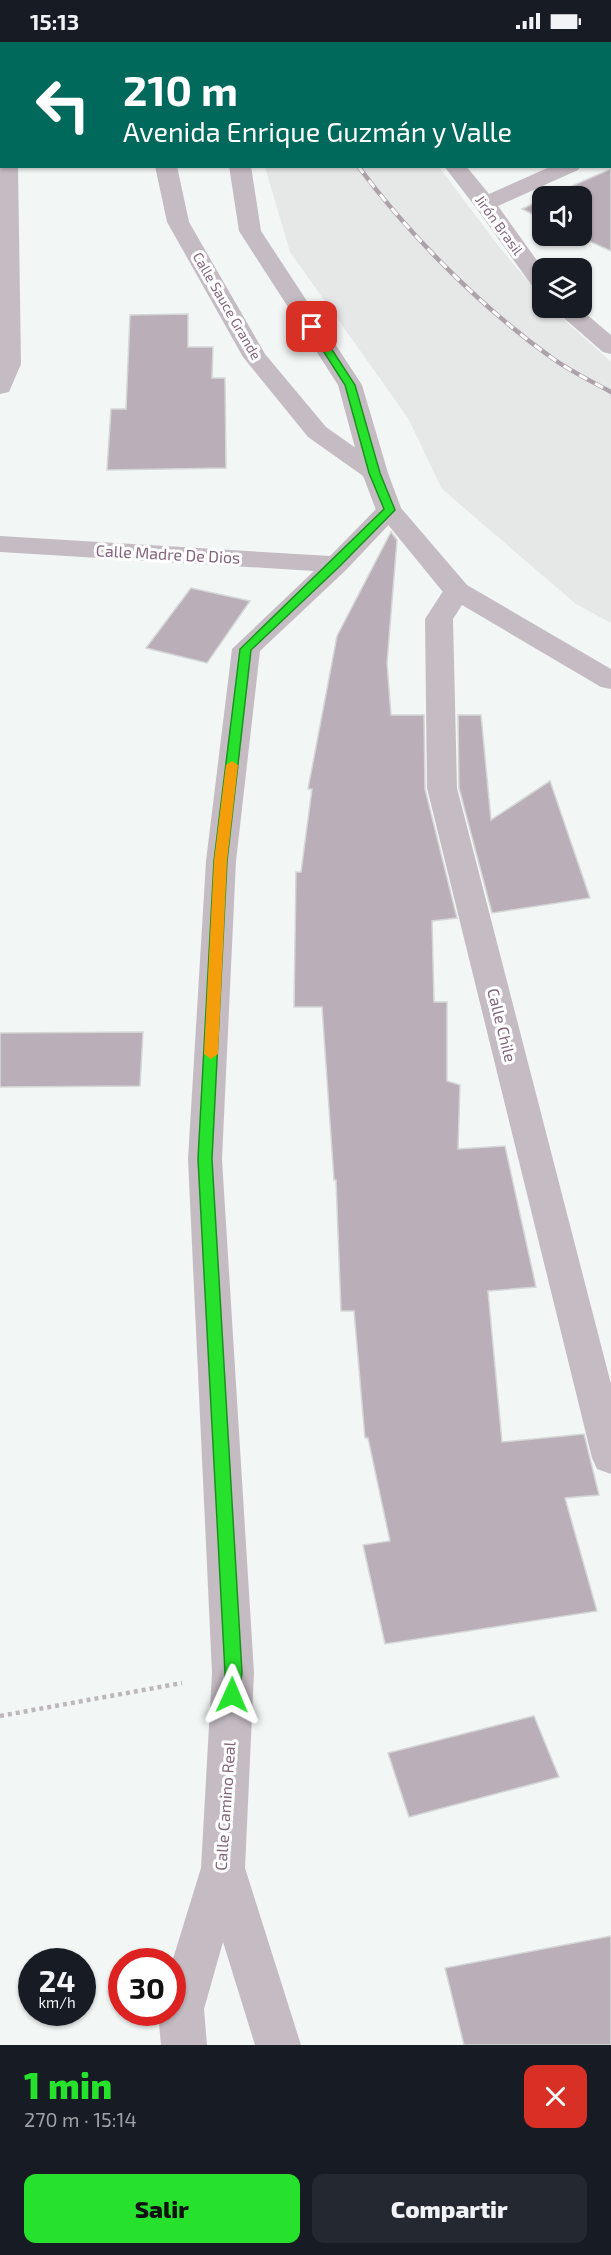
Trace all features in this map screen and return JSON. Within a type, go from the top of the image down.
[{"type":"street","points":[[0,387],[9,364],[7,168]]},
{"type":"street","name":"Calle Sauce Grande","points":[[166,168],[178,222],[255,357],[317,432],[375,473]]},
{"type":"street","points":[[240,168],[250,231],[350,385],[375,473],[389,510],[457,591],[611,681]]},
{"type":"street","name":"Jirón Brasil","points":[[456,168],[532,270]]},
{"type":"street","points":[[484,204],[566,168]]},
{"type":"street","points":[[578,318],[611,347]]},
{"type":"street","name":"Calle Camino Real","points":[[184,2045],[181,2009],[223,1868],[233,1673],[205,1159],[221,861],[246,649],[337,564],[389,510]]},
{"type":"street","name":"Calle Madre De Dios","points":[[0,544],[337,564]]},
{"type":"street","name":"Calle Chile","points":[[457,591],[439,619],[442,788],[611,1458]]},
{"type":"street","points":[[223,1868],[278,2045]]},
{"type":"path","points":[[0,1716],[233,1673]]},
{"type":"shaded area","points":[[265,168],[440,168],[500,248],[532,286],[532,318],[562,318],[611,362],[611,623],[576,604],[442,489],[408,418],[290,252]]},
{"type":"building","points":[[611,169],[611,251],[592,242],[592,186],[572,186]]},
{"type":"building","points":[[532,204],[532,214],[522,209]]},
{"type":"building","points":[[188,314],[188,347],[213,347],[212,378],[225,378],[226,468],[107,470],[111,409],[126,409],[130,315]]},
{"type":"building","points":[[391,532],[397,540],[387,663],[391,715],[424,715],[425,789],[457,918],[432,921],[434,1002],[447,1002],[447,1081],[460,1085],[458,1149],[505,1146],[536,1287],[488,1291],[502,1442],[584,1434],[599,1495],[565,1498],[597,1611],[385,1644],[363,1545],[390,1541],[368,1438],[365,1438],[354,1311],[341,1311],[336,1180],[334,1180],[322,1007],[294,1007],[296,872],[301,872],[312,789],[308,789],[337,636]]},
{"type":"building","points":[[191,588],[250,601],[207,663],[146,648]]},
{"type":"building","points":[[458,715],[481,715],[491,820],[550,781],[590,898],[492,913],[459,788]]},
{"type":"building","points":[[143,1032],[140,1086],[0,1087],[0,1033]]},
{"type":"building","points":[[534,1716],[559,1777],[409,1817],[388,1753]]},
{"type":"building","points":[[611,1936],[611,2045],[464,2045],[445,1968]]},
{"type":"railway","points":[[360,168],[423,244],[499,317],[552,358],[611,392]]},
{"type":"slow traffic","points":[[211,1054],[221,861],[232,765]]},
{"type":"route","points":[[232,1695],[233,1673],[205,1159],[221,861],[246,649],[337,564],[389,510],[375,473],[350,385],[312,327]]}]
